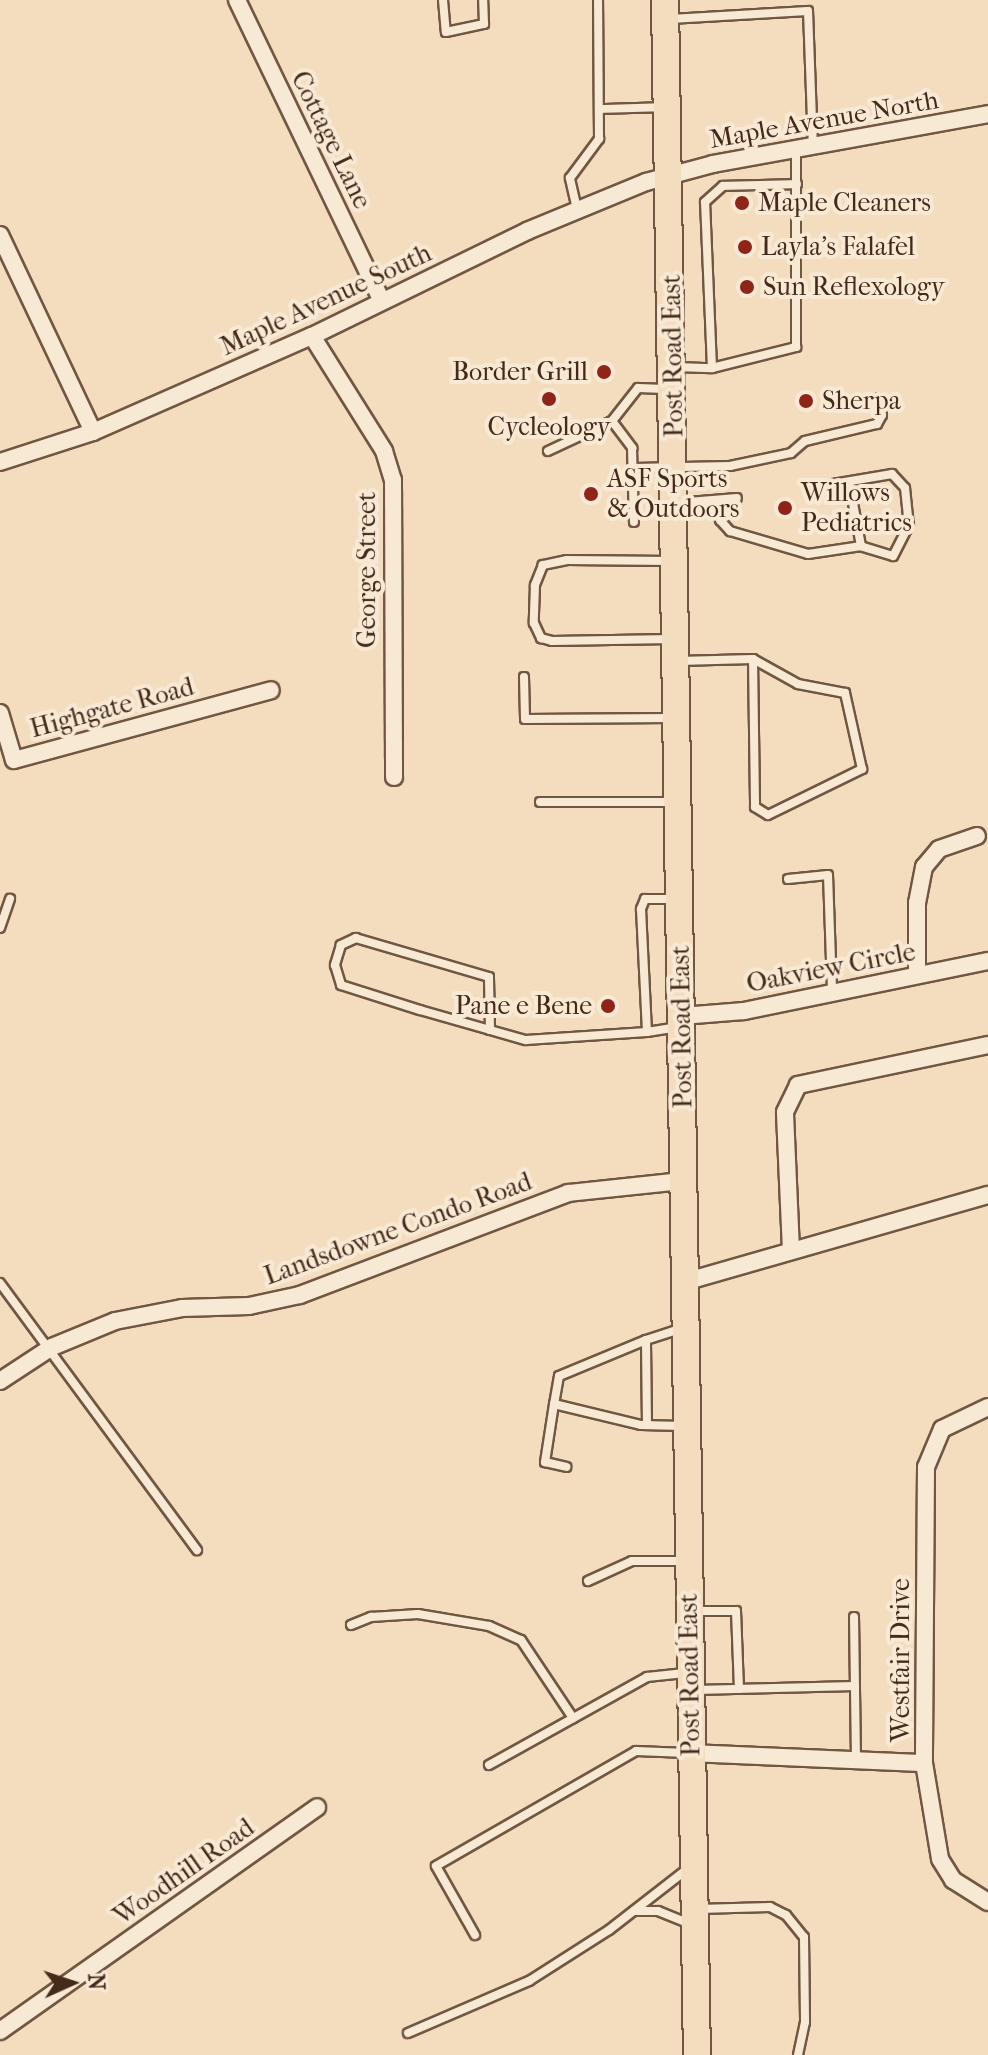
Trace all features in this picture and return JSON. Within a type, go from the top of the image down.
[{"type":"main road","name":"Post Road East","points":[[665,10],[674,378],[697,2055]]},
{"type":"street","name":"Cottage Lane","points":[[237,0],[382,301]]},
{"type":"street","name":"Maple Avenue North","points":[[670,175],[988,114]]},
{"type":"street","name":"Maple Avenue South","points":[[0,462],[93,432],[312,336],[577,209],[670,175]]},
{"type":"street","points":[[0,235],[93,432]]},
{"type":"street","name":"George Street","points":[[312,336],[384,451],[393,480],[394,777]]},
{"type":"street","name":"Highgate Road","points":[[0,713],[14,760],[271,690]]},
{"type":"street","points":[[917,975],[917,903],[924,867],[939,849],[977,836]]},
{"type":"street","name":"Oakview Circle","points":[[682,1021],[988,961]]},
{"type":"street","points":[[791,1251],[785,1112],[798,1085],[988,1045]]},
{"type":"street","name":"Landsdowne Condo Road","points":[[0,1381],[52,1347],[115,1321],[182,1308],[249,1306],[300,1295],[568,1193],[683,1181]]},
{"type":"street","points":[[684,1282],[988,1195]]},
{"type":"street","name":"Westfair Drive","points":[[692,1753],[924,1763],[926,1467],[942,1429],[988,1407]]},
{"type":"street","points":[[924,1763],[940,1859],[953,1880],[988,1902]]},
{"type":"street","name":"Woodhill Road","points":[[0,2031],[317,1807]]},
{"type":"lane","points":[[443,0],[446,32],[484,24],[483,0]]},
{"type":"lane","points":[[577,209],[570,178],[595,150],[601,109],[598,0]]},
{"type":"lane","points":[[548,451],[612,421],[638,388],[796,347],[797,184],[805,147],[808,11],[665,10]]},
{"type":"lane","points":[[601,109],[667,107]]},
{"type":"lane","points":[[712,368],[705,202],[723,186],[797,184]]},
{"type":"lane","points":[[634,468],[754,461],[791,453],[805,441],[877,424],[882,415],[879,398]]},
{"type":"lane","points":[[612,421],[632,448],[634,522]]},
{"type":"lane","points":[[715,500],[730,531],[808,554],[861,546],[893,556],[909,525],[905,488],[892,474],[827,485]]},
{"type":"lane","points":[[849,482],[861,546]]},
{"type":"lane","points":[[675,503],[737,498]]},
{"type":"lane","points":[[676,561],[553,560],[538,571],[534,623],[541,638],[552,641],[753,659],[798,684],[845,693],[862,769],[768,815],[755,807],[753,659]]},
{"type":"lane","points":[[524,677],[525,719],[678,718]]},
{"type":"lane","points":[[540,802],[679,802]]},
{"type":"lane","points":[[788,879],[828,875],[832,992]]},
{"type":"lane","points":[[0,928],[10,899]]},
{"type":"lane","points":[[647,1032],[641,909],[645,899],[680,899]]},
{"type":"lane","points":[[490,1030],[489,977],[356,938],[341,945],[335,965],[341,985],[490,1030],[526,1040],[647,1032],[682,1021]]},
{"type":"lane","points":[[0,1283],[52,1347],[197,1550]]},
{"type":"lane","points":[[566,1467],[545,1462],[559,1376],[646,1340],[685,1328]]},
{"type":"lane","points":[[646,1340],[647,1425]]},
{"type":"lane","points":[[554,1404],[647,1425],[686,1426]]},
{"type":"lane","points":[[588,1581],[632,1561],[688,1561]]},
{"type":"lane","points":[[689,1611],[736,1611],[739,1689]]},
{"type":"lane","points":[[351,1625],[371,1617],[418,1614],[489,1626],[521,1640],[573,1718]]},
{"type":"lane","points":[[854,1617],[856,1762]]},
{"type":"lane","points":[[489,1765],[647,1677],[739,1689],[855,1686]]},
{"type":"lane","points":[[475,1935],[436,1866],[636,1751],[692,1753]]},
{"type":"lane","points":[[408,2033],[529,1981],[633,1911],[694,1864]]},
{"type":"lane","points":[[633,1911],[658,1911],[695,1918],[770,1907],[786,1915],[804,1937],[805,2022],[798,2055]]},
{"type":"place","name":"Maple Cleaners","points":[[742,203]]},
{"type":"place","name":"Layla's Falafel","points":[[745,247]]},
{"type":"place","name":"Sun Reflexology","points":[[747,287]]},
{"type":"place","name":"Border Grill","points":[[604,372]]},
{"type":"place","name":"Cycleology","points":[[549,399]]},
{"type":"place","name":"Sherpa","points":[[806,401]]},
{"type":"place","name":"ASF Sports & Outdoors","points":[[591,494]]},
{"type":"place","name":"Willows Pediatrics","points":[[785,508]]},
{"type":"place","name":"Pane e Bene","points":[[608,1006]]}]
